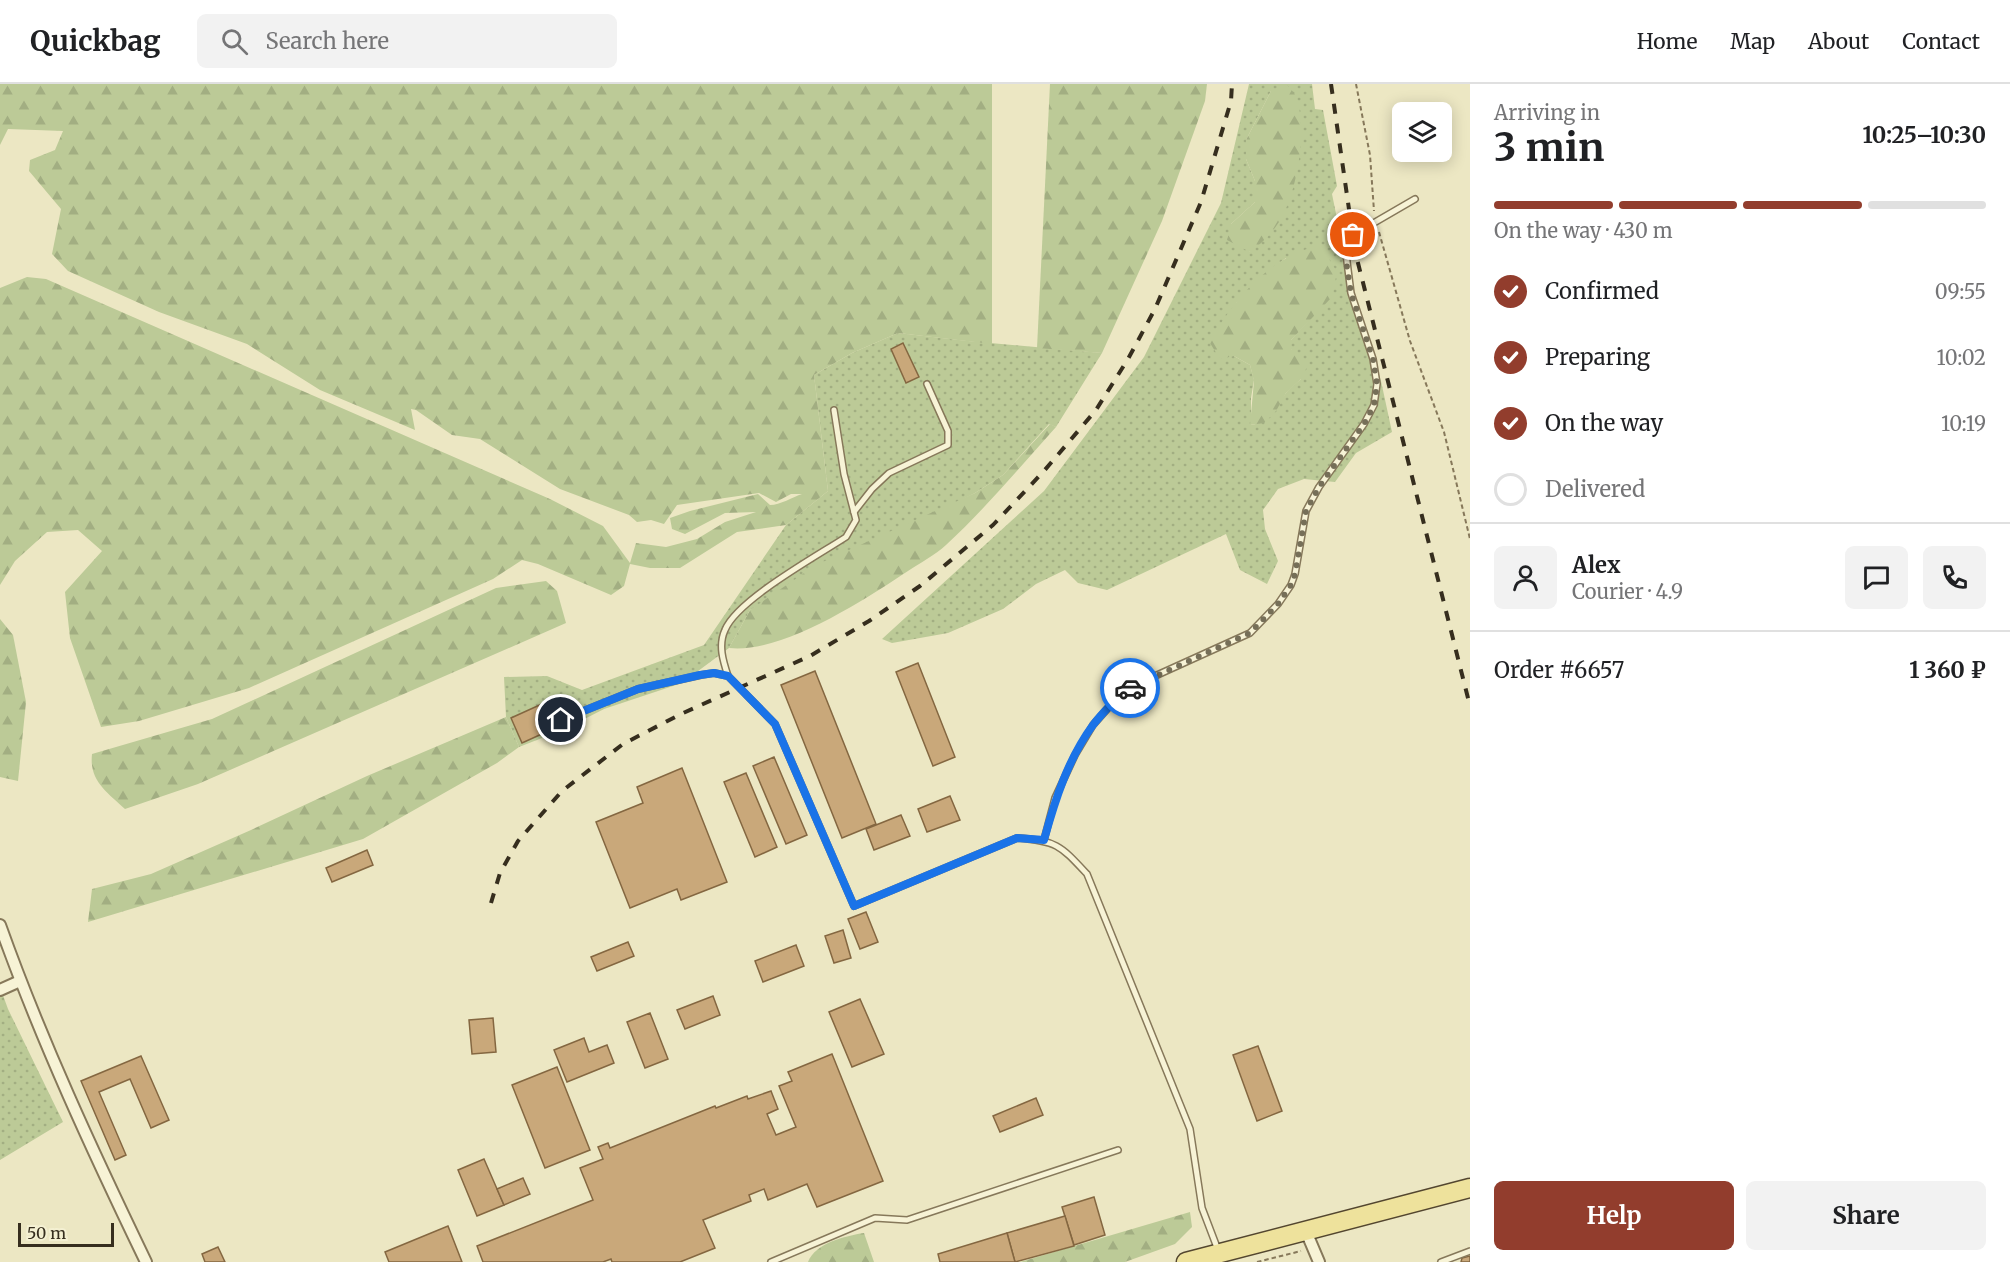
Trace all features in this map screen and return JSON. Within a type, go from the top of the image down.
[{"type":"main road","points":[[1186,1262],[1305,1229],[1470,1188]]},
{"type":"street","points":[[0,925],[20,981],[98,1161],[146,1262]]},
{"type":"street","points":[[0,990],[20,981]]},
{"type":"street","points":[[1305,1229],[1319,1262]]},
{"type":"lane","points":[[1044,840],[1055,798],[1075,755],[1093,725],[1124,690],[1250,633],[1278,604],[1291,585],[1306,511],[1319,487],[1364,424],[1374,405],[1377,384],[1373,359],[1351,293],[1345,246],[1353,235],[1415,199]]},
{"type":"lane","points":[[854,512],[872,489],[889,473],[948,445],[948,431],[927,384]]},
{"type":"lane","points":[[834,410],[844,474],[856,520],[846,537],[746,602],[725,630],[721,655],[728,676],[775,724],[854,906],[1017,838],[1044,840],[1063,849],[1087,874],[1190,1129],[1202,1208],[1219,1254]]},
{"type":"lane","points":[[561,720],[638,689],[700,675],[714,673],[728,676]]},
{"type":"lane","points":[[771,1262],[875,1218],[907,1220],[1118,1150]]},
{"type":"lane","points":[[1441,1262],[1470,1251]]},
{"type":"path","points":[[1356,84],[1370,155],[1376,222],[1410,341],[1444,432],[1470,540]]},
{"type":"path","points":[[1257,1262],[1312,1248]]},
{"type":"green space","points":[[0,84],[992,84],[992,344],[898,333],[852,353],[814,375],[828,491],[786,525],[737,532],[680,568],[650,568],[630,564],[624,586],[611,595],[538,564],[522,560],[493,579],[249,688],[139,721],[101,727],[70,638],[65,592],[102,551],[78,530],[47,532],[15,561],[0,585],[0,288],[27,277],[46,279],[550,499],[603,526],[630,563],[636,543],[666,547],[697,539],[725,522],[756,512],[725,513],[685,534],[672,529],[670,518],[758,494],[770,505],[774,505],[802,494],[791,494],[776,502],[759,493],[677,505],[664,524],[651,520],[637,522],[629,515],[560,489],[480,439],[452,435],[416,410],[411,409],[415,430],[320,390],[247,344],[159,312],[68,271],[52,254],[61,209],[29,171],[30,160],[55,150],[63,131],[8,129],[0,145]]},
{"type":"green space","points":[[1050,84],[1207,84],[1205,101],[1162,221],[1102,353],[1037,348]]},
{"type":"green space","points":[[1249,84],[1312,84],[1315,109],[1323,110],[1337,186],[1332,194],[1348,273],[1381,381],[1392,432],[1356,453],[1335,482],[1304,479],[1278,489],[1263,510],[1265,529],[1278,561],[1267,584],[1240,570],[1226,534],[1107,590],[1078,583],[1065,570],[1036,584],[1003,609],[948,633],[892,643],[882,639],[1044,491],[1144,357],[1221,203]],"holes":[[[1271,91],[1250,252],[1231,224],[1255,202],[1255,181],[1246,159],[1246,140]],[[1286,258],[1310,319],[1291,340],[1291,349],[1301,379],[1286,393],[1269,418],[1251,425],[1254,380],[1250,365],[1234,356],[1236,303],[1266,273]]]},
{"type":"green space","points":[[1286,84],[1295,95],[1301,124],[1296,178],[1279,222],[1250,252],[1227,240],[1231,224],[1255,202],[1255,181],[1246,159],[1246,140],[1271,91]]},
{"type":"green space","points":[[1321,246],[1337,272],[1332,297],[1291,340],[1291,349],[1308,365],[1301,379],[1286,393],[1276,411],[1264,423],[1250,425],[1254,381],[1250,365],[1234,356],[1220,359],[1210,343],[1229,311],[1255,281],[1287,258],[1304,250]]},
{"type":"green space","points":[[898,333],[1102,353],[1056,427],[1049,424],[1003,475],[975,493],[750,610],[729,648],[682,683],[604,709],[565,729],[519,747],[506,717],[504,677],[547,676],[582,690],[704,645],[786,525],[828,491],[814,375],[852,353]]},
{"type":"green space","points":[[1050,424],[1056,427],[1002,488],[975,517],[932,556],[822,623],[773,643],[750,648],[729,648],[750,610],[816,565],[975,493],[1003,475]]},
{"type":"green space","points":[[546,581],[557,591],[566,623],[198,784],[125,809],[96,779],[93,772],[92,754],[212,719],[496,588]]},
{"type":"green space","points":[[0,619],[13,635],[26,702],[18,781],[0,777]]},
{"type":"green space","points":[[506,717],[519,747],[497,763],[363,839],[88,922],[92,889],[151,874],[367,776]]},
{"type":"green space","points":[[0,987],[8,1009],[63,1122],[0,1160]]},
{"type":"green space","points":[[1190,1212],[1192,1227],[1175,1244],[1125,1262],[1020,1262]]},
{"type":"green space","points":[[864,1233],[874,1262],[808,1262],[812,1255],[824,1245],[840,1238]]},
{"type":"building","points":[[903,343],[919,377],[906,383],[891,349]]},
{"type":"building","points":[[918,663],[955,757],[933,766],[896,672]]},
{"type":"building","points":[[815,671],[876,824],[842,838],[781,685]]},
{"type":"building","points":[[544,703],[555,728],[522,743],[511,718]]},
{"type":"building","points":[[774,757],[807,835],[786,844],[753,766]]},
{"type":"building","points":[[682,768],[727,882],[681,900],[677,889],[630,908],[596,822],[643,803],[637,787]]},
{"type":"building","points":[[746,773],[777,847],[755,857],[724,782]]},
{"type":"building","points":[[950,796],[960,820],[927,832],[918,809]]},
{"type":"building","points":[[901,815],[910,836],[874,850],[866,829]]},
{"type":"building","points":[[367,850],[373,865],[332,882],[326,868]]},
{"type":"building","points":[[866,912],[878,942],[860,949],[848,919]]},
{"type":"building","points":[[843,930],[851,958],[834,963],[825,936]]},
{"type":"building","points":[[628,942],[634,956],[597,971],[591,957]]},
{"type":"building","points":[[796,945],[804,966],[763,982],[755,961]]},
{"type":"building","points":[[713,996],[720,1015],[685,1029],[677,1010]]},
{"type":"building","points":[[860,999],[884,1054],[852,1067],[829,1012]]},
{"type":"building","points":[[650,1013],[668,1059],[645,1068],[627,1022]]},
{"type":"building","points":[[493,1018],[496,1052],[472,1054],[469,1020]]},
{"type":"building","points":[[584,1038],[589,1052],[607,1045],[614,1063],[567,1082],[554,1050]]},
{"type":"building","points":[[1258,1046],[1282,1111],[1257,1121],[1233,1055]]},
{"type":"building","points":[[832,1054],[883,1181],[817,1207],[807,1184],[768,1200],[764,1189],[749,1195],[751,1201],[703,1220],[715,1248],[680,1262],[612,1262],[611,1259],[603,1262],[483,1262],[477,1246],[593,1200],[580,1168],[603,1159],[598,1147],[608,1143],[610,1148],[715,1106],[716,1108],[747,1096],[748,1099],[771,1091],[778,1109],[767,1114],[776,1135],[796,1127],[779,1086],[792,1081],[788,1072]]},
{"type":"building","points":[[141,1056],[169,1120],[151,1128],[130,1079],[99,1092],[126,1155],[115,1160],[81,1081]]},
{"type":"building","points":[[557,1067],[590,1150],[545,1168],[512,1085]]},
{"type":"building","points":[[1036,1098],[1043,1115],[1000,1132],[993,1116]]},
{"type":"building","points":[[484,1159],[504,1205],[477,1216],[458,1170]]},
{"type":"building","points":[[523,1178],[530,1194],[504,1205],[497,1189]]},
{"type":"building","points":[[1094,1197],[1105,1235],[1074,1245],[1062,1207]]},
{"type":"building","points":[[1065,1216],[1074,1246],[1015,1262],[1007,1233]]},
{"type":"building","points":[[448,1226],[462,1262],[389,1262],[385,1252]]},
{"type":"building","points":[[1007,1233],[1015,1262],[940,1262],[938,1254]]},
{"type":"building","points":[[218,1247],[225,1262],[205,1262],[202,1254]]},
{"type":"building","points":[[1470,1256],[1470,1262],[1461,1262],[1462,1258]]},
{"type":"railway","points":[[491,903],[500,873],[518,841],[562,791],[623,744],[681,714],[810,656],[869,621],[920,586],[993,525],[1044,471],[1096,410],[1128,359],[1155,309],[1201,202],[1231,101],[1232,84]]},
{"type":"railway","points":[[1331,84],[1355,251],[1470,706]]},
{"type":"way so far","points":[[1130,688],[1250,633],[1278,604],[1291,585],[1306,511],[1319,487],[1364,424],[1374,405],[1377,384],[1373,359],[1351,293],[1346,261],[1345,246],[1353,235]]},
{"type":"route","points":[[561,720],[638,689],[700,675],[714,673],[728,676],[775,724],[854,906],[1017,838],[1044,840],[1055,798],[1075,755],[1093,725],[1124,690],[1130,688]]}]
